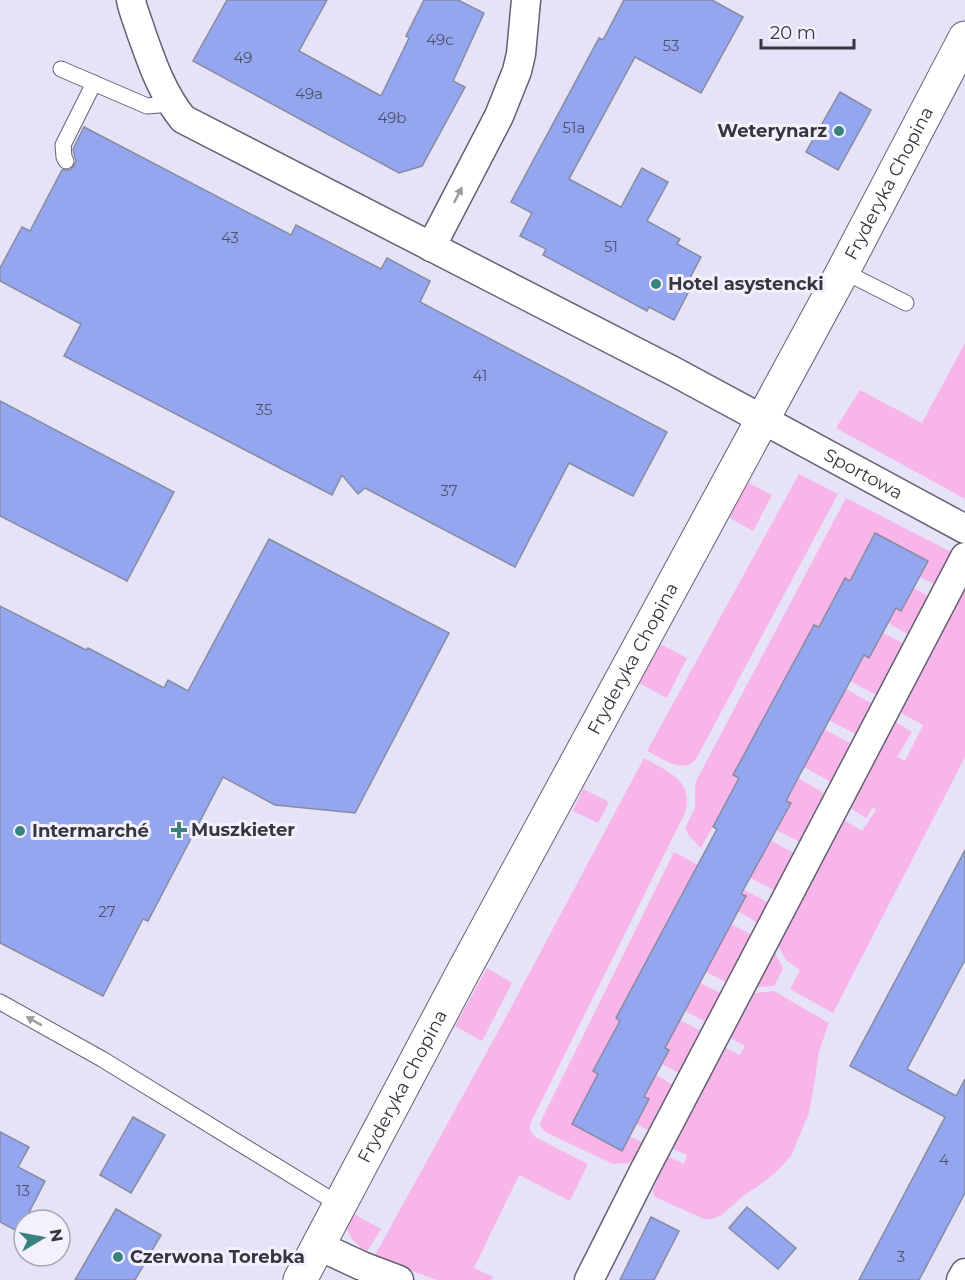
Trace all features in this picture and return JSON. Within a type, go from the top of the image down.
[{"type":"street","points":[[131,0],[149,54],[171,104]]},
{"type":"street","points":[[431,247],[499,116],[518,71],[525,0]]},
{"type":"street","name":"Fryderyka Chopina","points":[[300,1280],[462,974],[843,271],[964,41]]},
{"type":"street","name":"Sportowa","points":[[171,104],[183,119],[673,371],[965,529]]},
{"type":"street","points":[[589,1280],[965,557]]},
{"type":"street","points":[[319,1246],[399,1280]]},
{"type":"street","points":[[961,1280],[965,1273]]},
{"type":"lane","points":[[61,69],[147,106],[171,104]]},
{"type":"lane","points":[[66,161],[63,157],[63,145],[94,83]]},
{"type":"lane","points":[[843,271],[906,303]]},
{"type":"lane","points":[[0,1002],[112,1065],[340,1205]]},
{"type":"shaded area","points":[[965,343],[965,499],[836,428],[860,390],[922,423]]},
{"type":"shaded area","points":[[799,474],[838,494],[696,759],[691,764],[672,764],[647,751]]},
{"type":"shaded area","points":[[747,482],[772,495],[753,531],[728,517]]},
{"type":"shaded area","points":[[846,498],[959,556],[942,588],[920,577],[928,561],[875,533],[850,581],[845,578],[819,627],[814,625],[739,778],[701,848],[685,828],[695,808],[697,779]]},
{"type":"shaded area","points":[[965,568],[965,757],[833,1013],[790,989],[800,970],[786,960],[774,939],[839,817],[862,831],[876,810],[873,807],[866,818],[844,804],[891,719],[912,732],[897,757],[905,761],[923,725],[896,710]]},
{"type":"shaded area","points":[[913,588],[934,599],[913,637],[888,623],[896,608],[901,610]]},
{"type":"shaded area","points":[[883,633],[910,647],[882,698],[850,681],[864,655],[869,657]]},
{"type":"shaded area","points":[[660,644],[687,658],[667,698],[639,683]]},
{"type":"shaded area","points":[[846,689],[878,707],[861,737],[829,720]]},
{"type":"shaded area","points":[[824,729],[857,747],[836,785],[804,767]]},
{"type":"shaded area","points":[[644,758],[677,778],[686,792],[685,813],[530,1124],[530,1130],[535,1137],[588,1164],[570,1201],[519,1175],[474,1268],[493,1277],[491,1280],[437,1280],[374,1257],[499,1030]]},
{"type":"shaded area","points":[[798,778],[829,796],[804,844],[776,830],[790,803],[786,801]]},
{"type":"shaded area","points":[[583,789],[609,802],[598,823],[573,811]]},
{"type":"shaded area","points":[[770,840],[799,856],[778,892],[722,864]]},
{"type":"shaded area","points":[[674,852],[767,902],[770,906],[761,925],[738,911],[746,896],[695,869],[616,1018],[620,1021],[593,1071],[598,1074],[572,1123],[621,1150],[629,1136],[644,1143],[633,1160],[628,1163],[613,1164],[545,1132],[540,1123]]},
{"type":"shaded area","points":[[731,924],[754,936],[730,984],[706,972]]},
{"type":"shaded area","points":[[771,944],[783,969],[774,986],[747,988]]},
{"type":"shaded area","points":[[487,968],[512,983],[482,1041],[455,1026]]},
{"type":"shaded area","points":[[700,983],[723,994],[708,1023],[685,1011]]},
{"type":"shaded area","points":[[774,991],[829,1023],[819,1051],[809,1113],[791,1156],[779,1169],[722,1215],[704,1219],[655,1197],[653,1190],[657,1180],[654,1175],[660,1153],[684,1164],[687,1155],[663,1145],[718,1044],[740,1055],[745,1046],[723,1034],[744,994]]},
{"type":"shaded area","points":[[680,1020],[703,1032],[681,1074],[662,1064],[669,1050],[665,1048]]},
{"type":"shaded area","points":[[656,1075],[675,1086],[651,1132],[636,1124],[649,1100],[644,1097]]},
{"type":"shaded area","points":[[354,1214],[381,1229],[366,1253],[352,1239],[346,1227]]},
{"type":"building","points":[[227,0],[327,0],[299,51],[381,96],[409,38],[406,36],[424,0],[458,0],[484,13],[453,81],[465,87],[422,166],[399,173],[193,61]]},
{"type":"building","points":[[624,0],[712,0],[743,17],[701,93],[635,57],[569,179],[621,207],[642,168],[668,182],[647,221],[680,239],[677,244],[701,257],[683,291],[688,293],[674,320],[649,307],[647,311],[543,255],[546,249],[520,236],[532,213],[511,202],[599,38],[603,40]]},
{"type":"building","name":"Weterynarz","points":[[840,92],[871,110],[838,170],[806,152]]},
{"type":"building","points":[[84,127],[291,235],[296,225],[381,269],[387,258],[430,281],[420,302],[667,432],[633,496],[569,463],[515,567],[365,488],[358,494],[342,475],[332,495],[64,356],[81,324],[0,281],[0,268],[22,227],[30,231],[62,170],[70,170],[74,166],[76,161],[73,149]]},
{"type":"building","points":[[0,401],[174,492],[127,581],[0,516]]},
{"type":"building","points":[[875,533],[928,561],[901,611],[896,608],[869,658],[864,655],[786,801],[791,803],[741,894],[746,896],[665,1048],[669,1050],[644,1097],[649,1099],[622,1151],[572,1124],[598,1074],[593,1071],[620,1021],[616,1018],[717,829],[713,827],[739,778],[733,775],[814,625],[819,627],[845,578],[850,581]]},
{"type":"building","points":[[269,539],[449,633],[355,813],[275,805],[223,777],[148,921],[143,919],[103,996],[0,943],[0,606],[164,688],[168,680],[188,691]]},
{"type":"building","points":[[965,850],[965,960],[907,1069],[956,1096],[965,1079],[965,1193],[919,1280],[859,1280],[945,1117],[850,1066]]},
{"type":"building","points":[[133,1117],[165,1135],[131,1193],[100,1175]]},
{"type":"building","points":[[0,1132],[29,1147],[18,1167],[45,1181],[31,1208],[12,1208],[12,1228],[0,1222]]},
{"type":"building","points":[[747,1207],[796,1248],[778,1269],[729,1228]]},
{"type":"building","name":"Czerwona Torebka","points":[[116,1209],[161,1235],[135,1280],[75,1280]]},
{"type":"building","points":[[651,1217],[679,1231],[654,1280],[620,1280]]},
{"type":"place","name":"Weterynarz","points":[[839,131]]},
{"type":"place","name":"Hotel asystencki","points":[[656,284]]},
{"type":"place","name":"Muszkieter","points":[[179,830]]},
{"type":"place","name":"Intermarché","points":[[20,831]]},
{"type":"place","name":"Czerwona Torebka","points":[[118,1257]]}]
